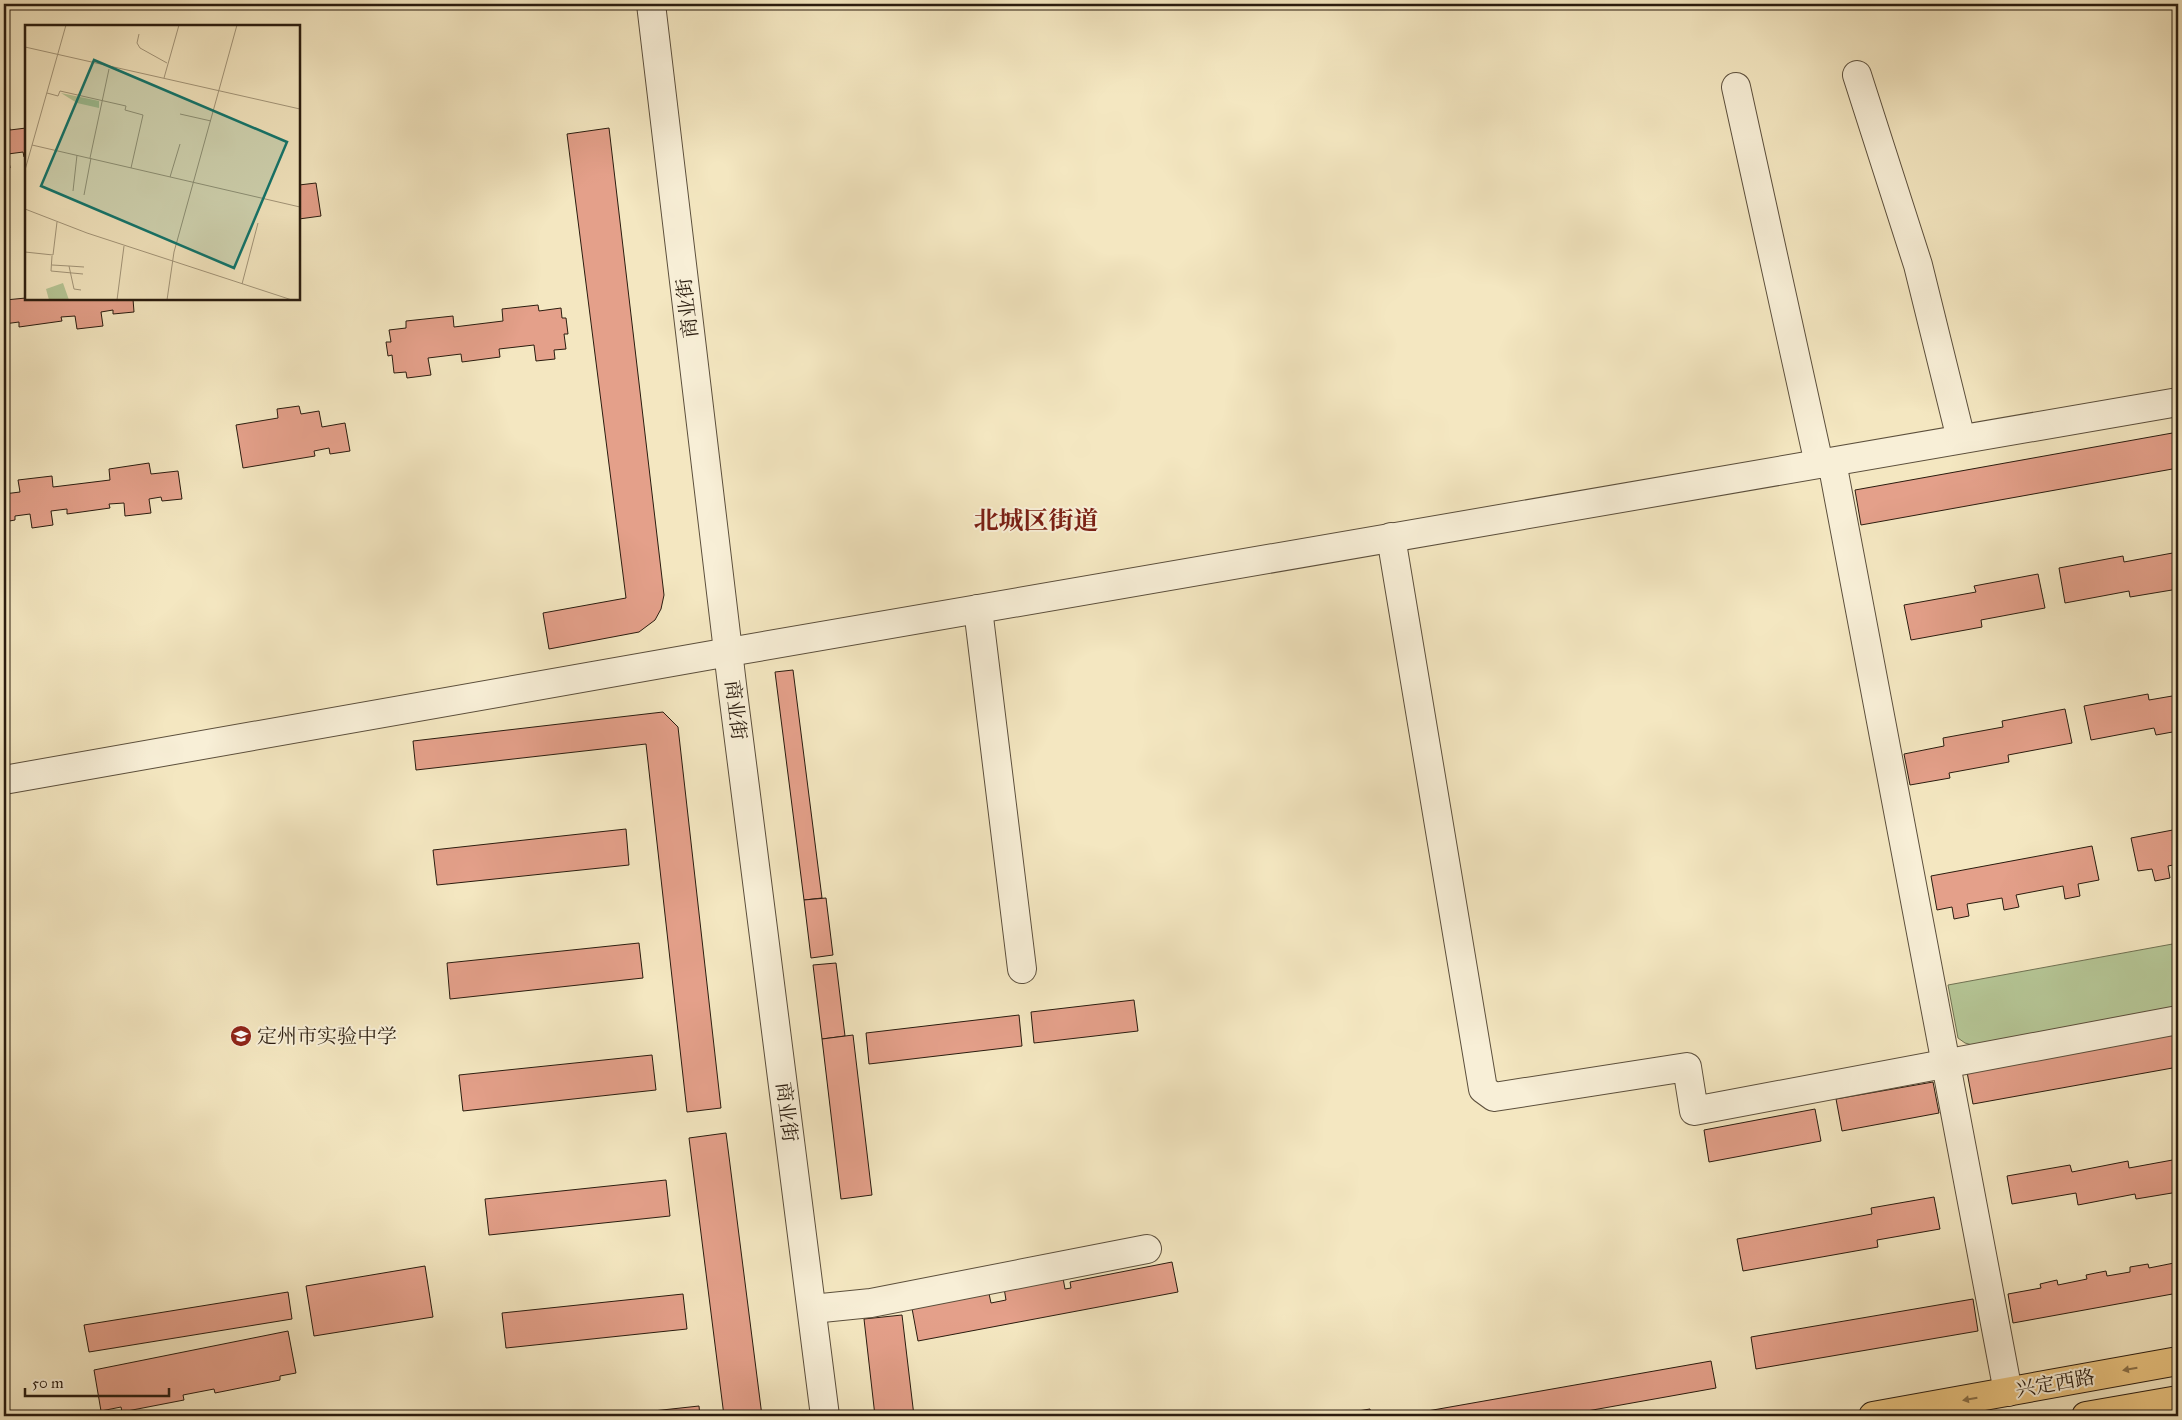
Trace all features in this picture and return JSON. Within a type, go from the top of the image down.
[{"type":"main road","name":"兴定西路","points":[[1873,1416],[2178,1361]]},
{"type":"main road","name":"兴定西路","points":[[2086,1416],[2178,1400]]},
{"type":"street","name":"商业街","points":[[651,4],[728,652],[825,1416]]},
{"type":"street","points":[[1857,74],[1918,265],[1961,439]]},
{"type":"street","points":[[1736,87],[1825,463],[1946,1064],[2008,1392]]},
{"type":"street","points":[[4,780],[728,652],[2178,402]]},
{"type":"street","points":[[1391,538],[1484,1089],[1494,1097],[1688,1067],[1694,1111],[2178,1020]]},
{"type":"street","points":[[978,609],[1022,969]]},
{"type":"street","points":[[812,1310],[870,1303],[1148,1250]]},
{"type":"green space","points":[[2178,943],[2178,1007],[1976,1046],[1965,1043],[1958,1038],[1948,985]]},
{"type":"building","points":[[4,4],[64,4],[4,9]]},
{"type":"building","points":[[4,119],[8,119],[10,130],[25,128],[25,156],[23,152],[8,154],[10,168],[4,168]]},
{"type":"building","points":[[609,128],[664,595],[661,609],[655,620],[639,632],[549,649],[543,613],[626,598],[567,134]]},
{"type":"building","points":[[316,183],[321,216],[300,219],[300,185]]},
{"type":"building","points":[[4,289],[5,300],[25,298],[25,300],[133,300],[134,312],[113,314],[113,310],[101,312],[103,326],[77,329],[75,316],[61,317],[62,321],[19,327],[19,322],[4,324]]},
{"type":"building","points":[[538,305],[539,311],[561,308],[562,318],[566,318],[568,334],[564,334],[566,349],[554,350],[555,359],[536,361],[534,345],[499,349],[500,357],[462,362],[461,354],[428,358],[431,375],[407,378],[406,372],[394,373],[392,355],[388,356],[386,342],[391,342],[389,330],[406,328],[406,321],[453,316],[454,327],[503,321],[502,309]]},
{"type":"building","points":[[299,406],[301,414],[319,411],[322,427],[345,423],[350,451],[330,454],[329,448],[314,451],[315,456],[243,468],[236,425],[278,418],[277,409]]},
{"type":"building","points":[[2178,432],[2178,468],[1861,525],[1855,490]]},
{"type":"building","points":[[149,463],[151,474],[178,471],[182,499],[162,501],[161,497],[149,499],[151,513],[125,516],[124,503],[109,504],[110,508],[67,514],[67,509],[51,511],[53,525],[32,528],[30,514],[15,516],[15,520],[4,522],[4,494],[20,492],[18,480],[52,476],[53,487],[110,480],[109,469]]},
{"type":"building","points":[[2178,552],[2178,589],[2130,597],[2129,591],[2065,603],[2059,568],[2123,556],[2124,562]]},
{"type":"building","points":[[2038,574],[2045,608],[1981,620],[1982,627],[1911,640],[1904,605],[1976,592],[1974,586]]},
{"type":"building","points":[[793,670],[822,898],[804,900],[775,672]]},
{"type":"building","points":[[2148,694],[2149,700],[2178,695],[2178,731],[2156,735],[2154,728],[2091,740],[2084,706]]},
{"type":"building","points":[[2065,709],[2072,743],[2008,755],[2009,762],[1949,773],[1950,778],[1910,785],[1904,754],[1944,746],[1943,738],[2003,727],[2002,721]]},
{"type":"building","points":[[663,712],[678,727],[721,1108],[687,1112],[646,744],[416,770],[413,741]]},
{"type":"building","points":[[626,829],[629,865],[437,885],[433,850]]},
{"type":"building","points":[[2178,829],[2178,864],[2168,866],[2170,878],[2155,881],[2152,869],[2138,871],[2131,838]]},
{"type":"building","points":[[2092,846],[2099,880],[2078,884],[2080,896],[2065,899],[2063,886],[2016,895],[2019,907],[2004,910],[2002,898],[1967,904],[1969,916],[1954,919],[1952,907],[1937,910],[1931,876]]},
{"type":"building","points":[[826,898],[833,955],[811,958],[804,900]]},
{"type":"building","points":[[639,943],[643,978],[450,999],[447,963]]},
{"type":"building","points":[[836,963],[845,1036],[822,1039],[813,965]]},
{"type":"building","points":[[1134,1000],[1138,1031],[1034,1043],[1031,1012]]},
{"type":"building","points":[[1019,1015],[1022,1046],[869,1064],[866,1033]]},
{"type":"building","points":[[2178,1034],[2178,1067],[1973,1104],[1967,1072]]},
{"type":"building","points":[[853,1035],[872,1195],[841,1199],[822,1039]]},
{"type":"building","points":[[652,1055],[656,1090],[463,1111],[459,1075]]},
{"type":"building","points":[[1933,1082],[1939,1113],[1842,1131],[1836,1099]]},
{"type":"building","points":[[1815,1109],[1821,1141],[1709,1162],[1704,1130]]},
{"type":"building","points":[[726,1133],[762,1416],[724,1416],[689,1138]]},
{"type":"building","points":[[2178,1159],[2178,1192],[2136,1199],[2135,1194],[2078,1205],[2076,1193],[2012,1204],[2007,1176],[2070,1165],[2072,1172],[2128,1161],[2129,1168]]},
{"type":"building","points":[[666,1180],[670,1216],[489,1235],[485,1199]]},
{"type":"building","points":[[1934,1197],[1940,1229],[1877,1240],[1878,1247],[1743,1271],[1737,1239],[1872,1214],[1871,1208]]},
{"type":"building","points":[[2178,1258],[2178,1293],[2013,1323],[2008,1294],[2041,1288],[2040,1284],[2057,1280],[2058,1285],[2087,1279],[2086,1275],[2106,1271],[2107,1276],[2130,1272],[2130,1267],[2148,1264],[2149,1268],[2174,1263],[2174,1259]]},
{"type":"building","points":[[1172,1262],[1178,1292],[918,1341],[911,1303],[988,1289],[991,1303],[1006,1300],[1004,1288],[1063,1278],[1065,1289],[1071,1288],[1070,1282]]},
{"type":"building","points":[[425,1266],[433,1317],[314,1336],[306,1286]]},
{"type":"building","points":[[288,1292],[292,1319],[89,1352],[84,1325]]},
{"type":"building","points":[[683,1294],[687,1329],[506,1348],[502,1313]]},
{"type":"building","points":[[1973,1299],[1978,1331],[1756,1369],[1751,1337]]},
{"type":"building","points":[[902,1315],[914,1416],[875,1416],[864,1319]]},
{"type":"building","points":[[288,1331],[296,1373],[280,1376],[280,1380],[215,1393],[214,1389],[183,1395],[184,1400],[122,1412],[121,1407],[101,1411],[94,1370]]},
{"type":"building","points":[[1711,1361],[1716,1388],[1559,1416],[1399,1416]]},
{"type":"building","points":[[699,1406],[700,1416],[607,1416]]},
{"type":"building","points":[[1370,1409],[1371,1416],[1328,1416]]},
{"type":"place","name":"定州市实验中学","points":[[241,1036]]},
{"type":"district","name":"北城区街道","points":[[1036,520]]}]
